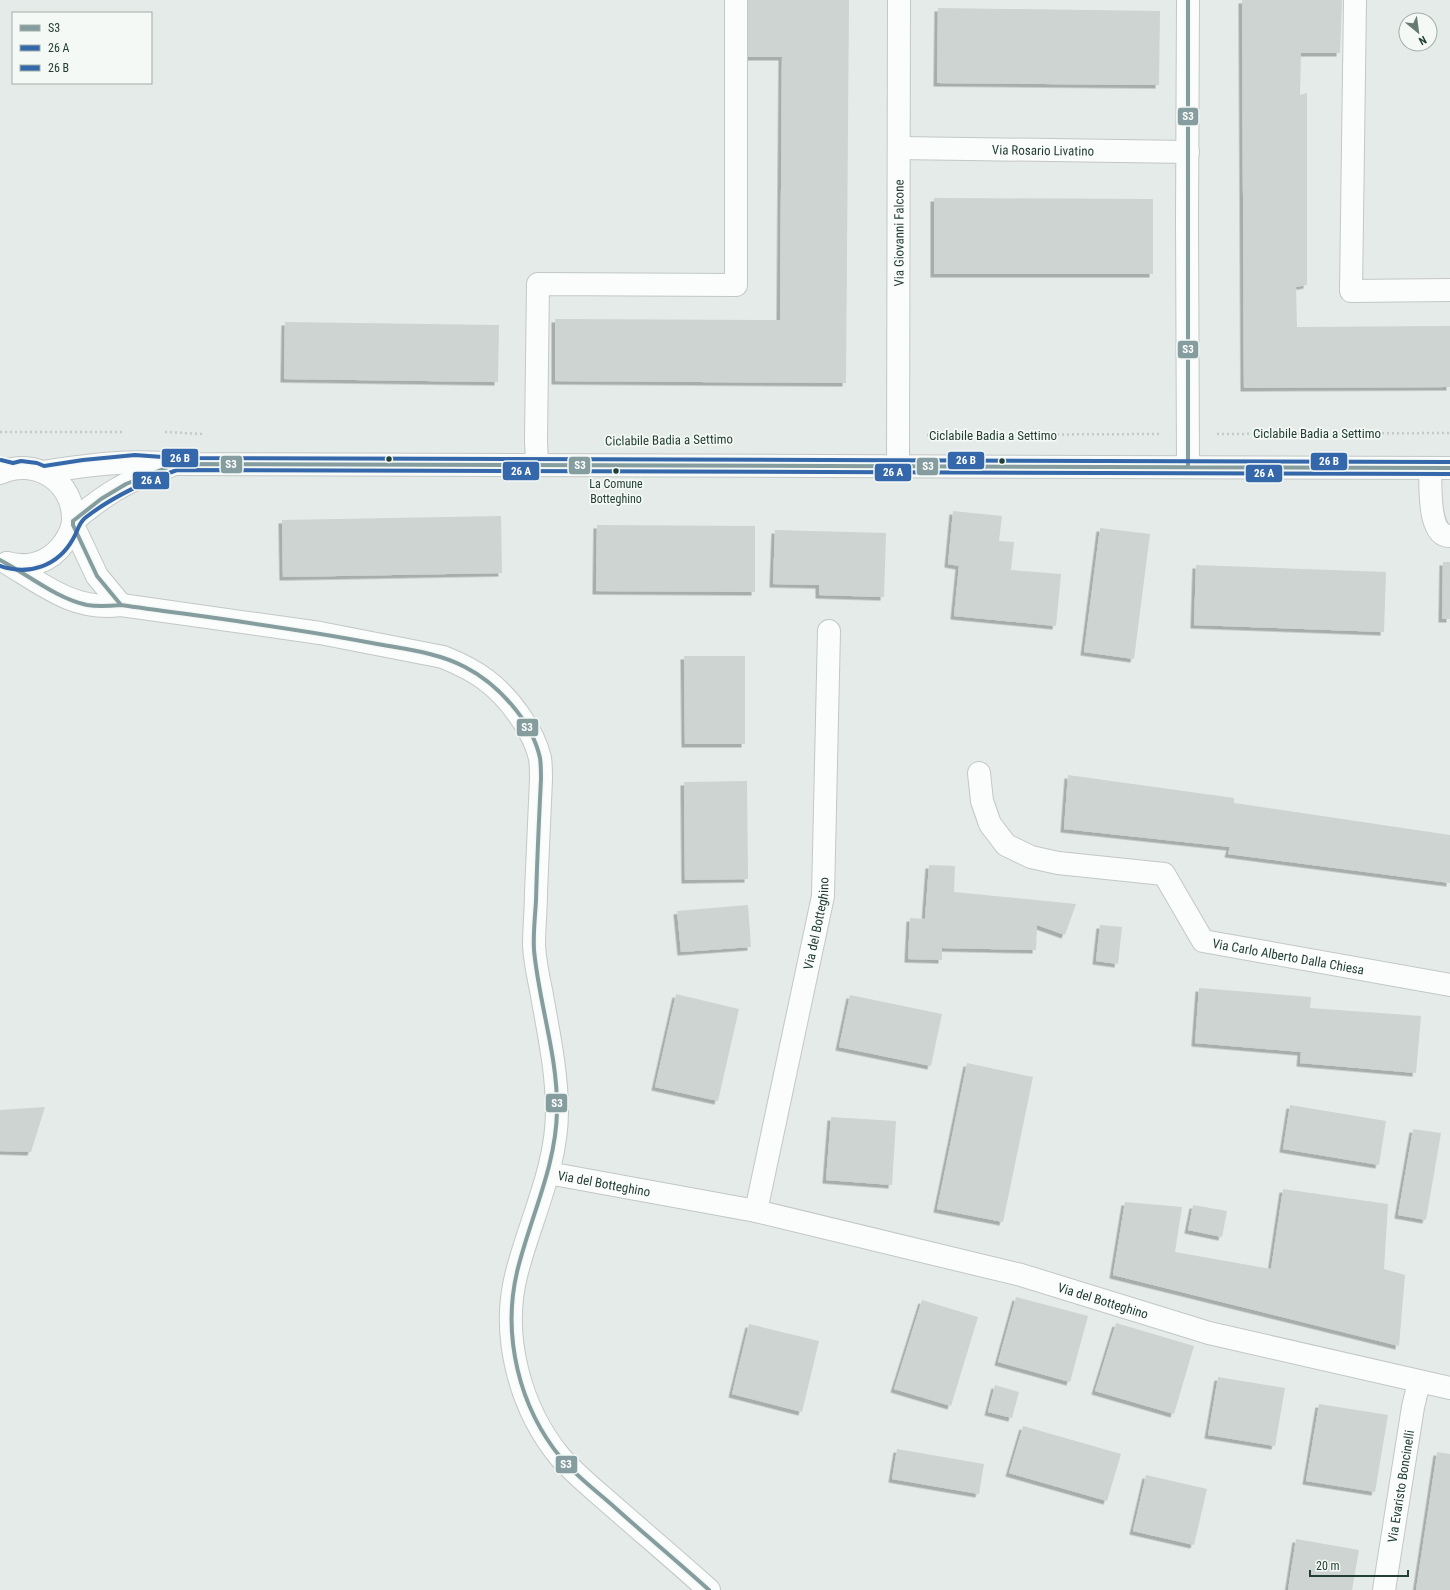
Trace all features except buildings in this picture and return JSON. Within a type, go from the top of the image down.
[{"type":"street","points":[[538,464],[536,440],[538,284],[736,285],[736,0]]},
{"type":"street","name":"Via Giovanni Falcone","points":[[898,466],[900,0]]},
{"type":"street","points":[[1188,0],[1188,466]]},
{"type":"street","points":[[1355,0],[1352,291],[1450,290]]},
{"type":"street","name":"Via Rosario Livatino","points":[[899,148],[1188,152]]},
{"type":"street","points":[[43,472],[136,461],[176,464],[1188,466],[1440,468],[1432,508],[1435,524],[1439,531],[1446,536],[1450,536]]},
{"type":"street","points":[[73,523],[91,506],[119,487],[176,464]]},
{"type":"street","points":[[4,469],[29,468],[43,472],[57,481],[67,495],[72,510],[73,523],[89,561],[97,576],[121,605]]},
{"type":"street","name":"Via del Botteghino","points":[[3,561],[16,565],[29,565],[51,557],[67,538],[73,523]]},
{"type":"street","name":"Via del Botteghino","points":[[3,561],[47,588],[72,600],[94,606],[109,607],[121,605],[306,630],[443,657],[460,664],[488,681],[513,708],[534,740],[540,758],[541,769],[534,946],[554,1069],[557,1110],[556,1141],[548,1174],[756,1210],[1022,1275],[1209,1334],[1450,1388]]},
{"type":"street","name":"Via del Botteghino","points":[[756,1210],[823,896],[829,631]]},
{"type":"street","name":"Via Carlo Alberto Dalla Chiesa","points":[[979,773],[982,800],[990,824],[1006,845],[1032,857],[1058,862],[1164,874],[1203,941],[1450,985]]},
{"type":"street","points":[[548,1174],[517,1273],[512,1300],[514,1349],[524,1390],[533,1414],[546,1438],[562,1459],[585,1482],[709,1590]]},
{"type":"street","name":"Via Evaristo Boncinelli","points":[[1384,1590],[1419,1382]]},
{"type":"path","name":"Ciclabile Badia a Settimo","points":[[898,435],[1450,433]]},
{"type":"transit line","name":"S3","points":[[1188,0],[1188,466]]},
{"type":"transit line","points":[[1,460],[13,463],[21,461],[37,463],[44,466],[83,460],[135,455],[176,458],[1450,462]]},
{"type":"transit line","name":"S3","points":[[73,521],[101,499],[126,484],[176,464],[1450,468]]},
{"type":"transit line","points":[[0,566],[22,570],[32,569],[51,562],[67,548],[79,525],[85,518],[129,490],[177,470],[1450,474]]},
{"type":"transit line","name":"S3","points":[[73,521],[73,525],[97,576],[121,605]]},
{"type":"transit line","name":"S3","points":[[0,560],[53,592],[87,605],[121,605],[278,627],[431,654],[465,667],[490,683],[512,705],[521,717],[536,744],[541,763],[534,950],[536,970],[555,1070],[557,1111],[556,1132],[552,1152],[542,1192],[522,1252],[513,1296],[513,1346],[518,1370],[525,1394],[534,1416],[546,1438],[566,1464],[709,1590]]},
{"type":"place","name":"La Comune Botteghino","points":[[616,471]]}]
